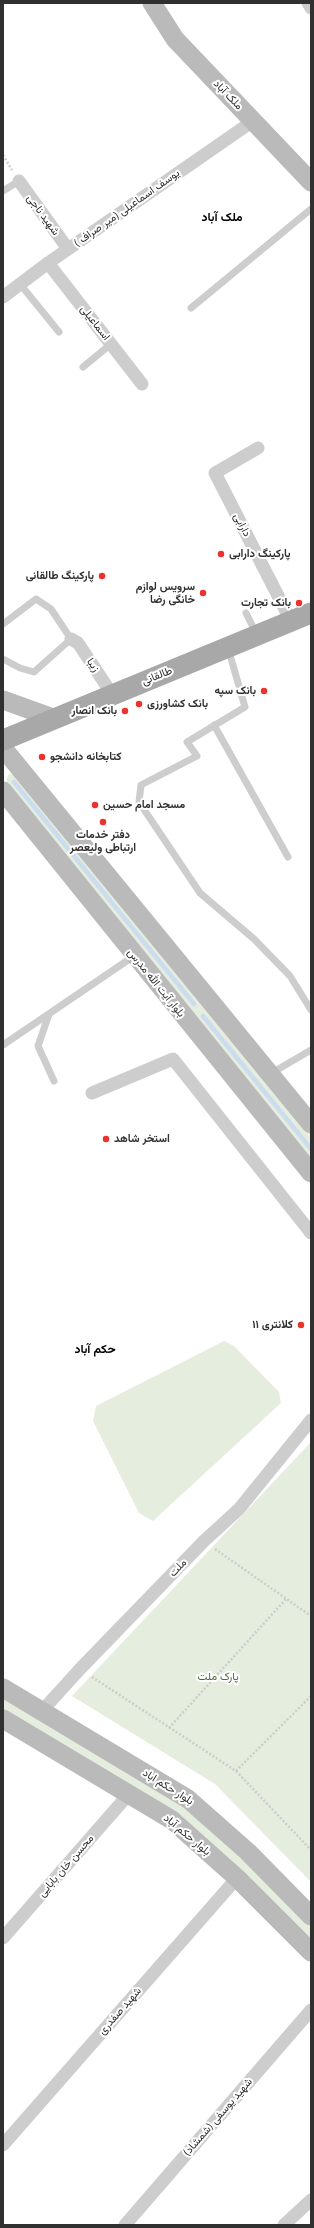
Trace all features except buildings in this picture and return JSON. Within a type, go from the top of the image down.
[{"type":"main road","name":"ملک آباد","points":[[152,3],[175,39],[311,182]]},
{"type":"main road","name":"طالقانی","points":[[3,740],[53,718],[311,613]]},
{"type":"main road","points":[[3,700],[53,718]]},
{"type":"main road","points":[[3,748],[311,1124]]},
{"type":"main road","name":"بلوار آیت الله مدرس","points":[[5,796],[311,1173]]},
{"type":"main road","name":"بلوار حکم اباد","points":[[3,1688],[41,1712],[188,1798],[248,1852],[311,1916]]},
{"type":"main road","name":"بلوار حکم آباد","points":[[4,1723],[172,1820],[237,1878],[311,1952]]},
{"type":"street","points":[[308,3],[311,8]]},
{"type":"street","name":"یوسف اسماعیلی (میر صراف )","points":[[3,297],[48,263],[253,121]]},
{"type":"street","name":"شهید ناجی","points":[[19,181],[68,249]]},
{"type":"street","name":"اسماعیلی","points":[[48,263],[142,384]]},
{"type":"street","name":"دارابی","points":[[258,448],[215,473],[291,621]]},
{"type":"street","name":"زیبا","points":[[71,639],[78,643],[112,694]]},
{"type":"street","points":[[92,1093],[173,1059],[311,1233]]},
{"type":"street","name":"ملت","points":[[41,1712],[80,1669],[204,1541],[239,1509],[311,1420]]},
{"type":"street","name":"محسن خان بابایی","points":[[3,1938],[128,1795]]},
{"type":"street","name":"شهید صفدری","points":[[3,2145],[237,1878]]},
{"type":"street","name":"شهید یوسفی (شمشاد)","points":[[125,2225],[311,2010]]},
{"type":"street","points":[[284,2225],[311,2200]]},
{"type":"lane","points":[[3,191],[19,181]]},
{"type":"lane","points":[[191,308],[311,209]]},
{"type":"lane","points":[[20,284],[59,332]]},
{"type":"lane","points":[[83,367],[111,344]]},
{"type":"lane","points":[[3,624],[36,599],[51,609],[71,639],[34,672],[20,668],[3,659]]},
{"type":"lane","points":[[246,613],[257,635]]},
{"type":"lane","points":[[228,647],[245,707],[187,742],[197,756],[142,785],[138,802],[200,893],[254,939],[290,976],[311,1010]]},
{"type":"lane","points":[[214,725],[288,857]]},
{"type":"lane","points":[[3,1046],[134,955]]},
{"type":"lane","points":[[49,1014],[38,1046],[54,1080]]},
{"type":"lane","points":[[270,1074],[311,1050]]},
{"type":"path","points":[[204,1541],[311,1616]]},
{"type":"path","points":[[169,1728],[286,1599]]},
{"type":"path","points":[[80,1669],[236,1771],[311,1849]]},
{"type":"path","points":[[236,1771],[311,1696]]},
{"type":"green space","points":[[16,772],[311,1124],[311,1173],[5,787],[8,775]]},
{"type":"green space","points":[[224,1341],[234,1346],[279,1392],[281,1403],[153,1521],[139,1513],[93,1421],[96,1406]]},
{"type":"green space","name":"پارک ملت","points":[[311,1442],[311,1882],[215,1784],[72,1696]]},
{"type":"green space","points":[[3,1688],[173,1789],[311,1916],[311,1952],[172,1820],[3,1719]]},
{"type":"waterway","points":[[14,782],[194,1004]]},
{"type":"waterway","points":[[203,1016],[311,1149]]},
{"type":"place","name":"پارکینگ دارابی","points":[[221,554]]},
{"type":"place","name":"پارکینگ طالقانی","points":[[102,576]]},
{"type":"place","name":"سرویس لوازم خانگی رضا","points":[[203,593]]},
{"type":"place","name":"بانک تجارت","points":[[299,603]]},
{"type":"place","name":"بانک سپه","points":[[264,691]]},
{"type":"place","name":"بانک کشاورزی","points":[[139,704]]},
{"type":"place","name":"بانک انصار","points":[[125,711]]},
{"type":"place","name":"کتابخانه دانشجو","points":[[42,757]]},
{"type":"place","name":"مسجد امام حسین","points":[[95,805]]},
{"type":"place","name":"دفتر خدمات ارتباطی ولیعصر","points":[[103,822]]},
{"type":"place","name":"استخر شاهد","points":[[106,1139]]},
{"type":"place","name":"کلانتری ۱۱","points":[[301,1325]]},
{"type":"district","name":"ملک آباد","points":[[222,218]]},
{"type":"district","name":"حکم آباد","points":[[95,1350]]}]
